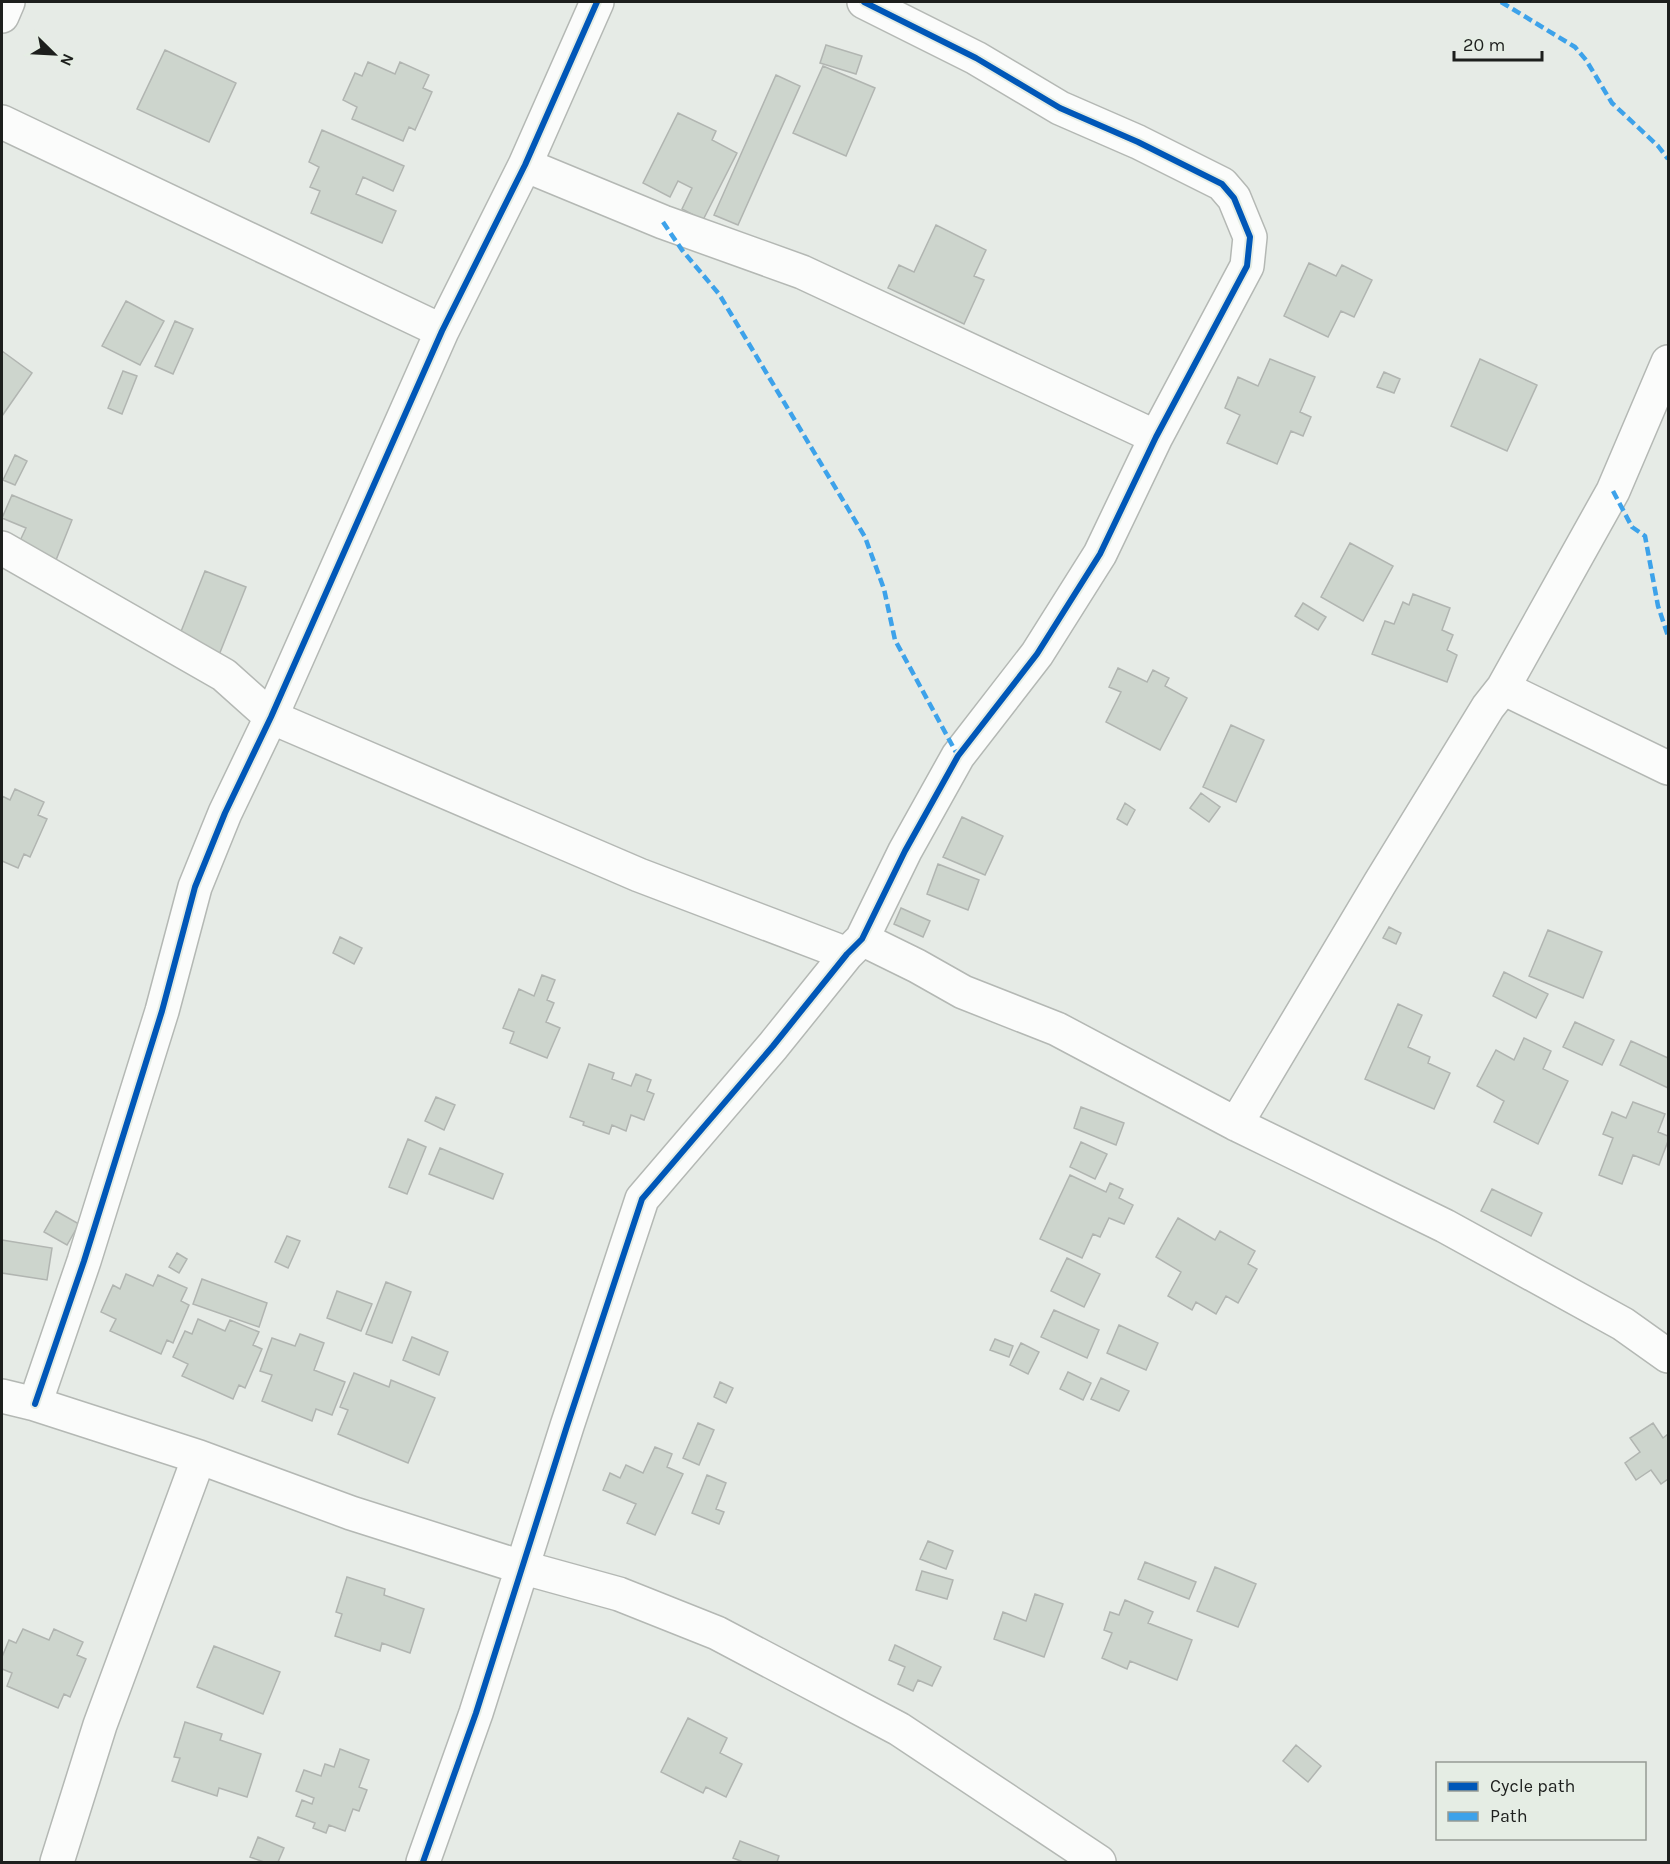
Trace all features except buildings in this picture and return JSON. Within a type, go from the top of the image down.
[{"type":"street","points":[[2,16],[8,2]]},
{"type":"street","points":[[35,1404],[84,1261],[162,1011],[195,887],[225,813],[271,717],[442,331],[525,165],[597,2]]},
{"type":"street","points":[[423,1863],[476,1713],[521,1567],[642,1199],[774,1046],[855,947],[958,756],[1037,654],[1100,554],[1156,437],[1247,266],[1250,237],[1234,198],[1222,184],[1138,142],[1060,108],[976,58],[864,2]]},
{"type":"street","points":[[2,122],[442,331]]},
{"type":"street","points":[[525,165],[663,222],[802,272],[1156,437]]},
{"type":"street","points":[[1236,1124],[1380,883],[1488,707],[1503,688],[1613,491],[1668,362]]},
{"type":"street","points":[[2,549],[224,675],[271,717],[639,875],[917,966],[963,992],[1056,1029],[1236,1124],[1445,1226],[1623,1324],[1668,1356]]},
{"type":"street","points":[[1503,688],[1668,768]]},
{"type":"street","points":[[2,1396],[35,1404],[200,1457],[351,1513],[521,1567],[619,1594],[717,1633],[899,1729],[1099,1863]]},
{"type":"street","points":[[57,1863],[100,1725],[200,1457]]},
{"type":"marked path","points":[[1501,2],[1575,47],[1586,60],[1612,103],[1658,146],[1668,159]]},
{"type":"marked path","points":[[663,222],[682,250],[719,294],[865,537],[884,589],[895,640],[958,756]]},
{"type":"marked path","points":[[1613,491],[1632,527],[1645,536],[1658,606],[1668,636]]},
{"type":"cycle path","points":[[35,1404],[84,1261],[162,1011],[195,887],[225,813],[271,717],[442,331],[525,165],[597,2]]},
{"type":"cycle path","points":[[423,1862],[476,1713],[642,1199],[862,939],[905,851],[958,756],[1037,654],[1100,554],[1156,437],[1247,266],[1250,237],[1234,198],[1222,184],[1138,142],[1060,108],[976,58],[864,2]]}]
